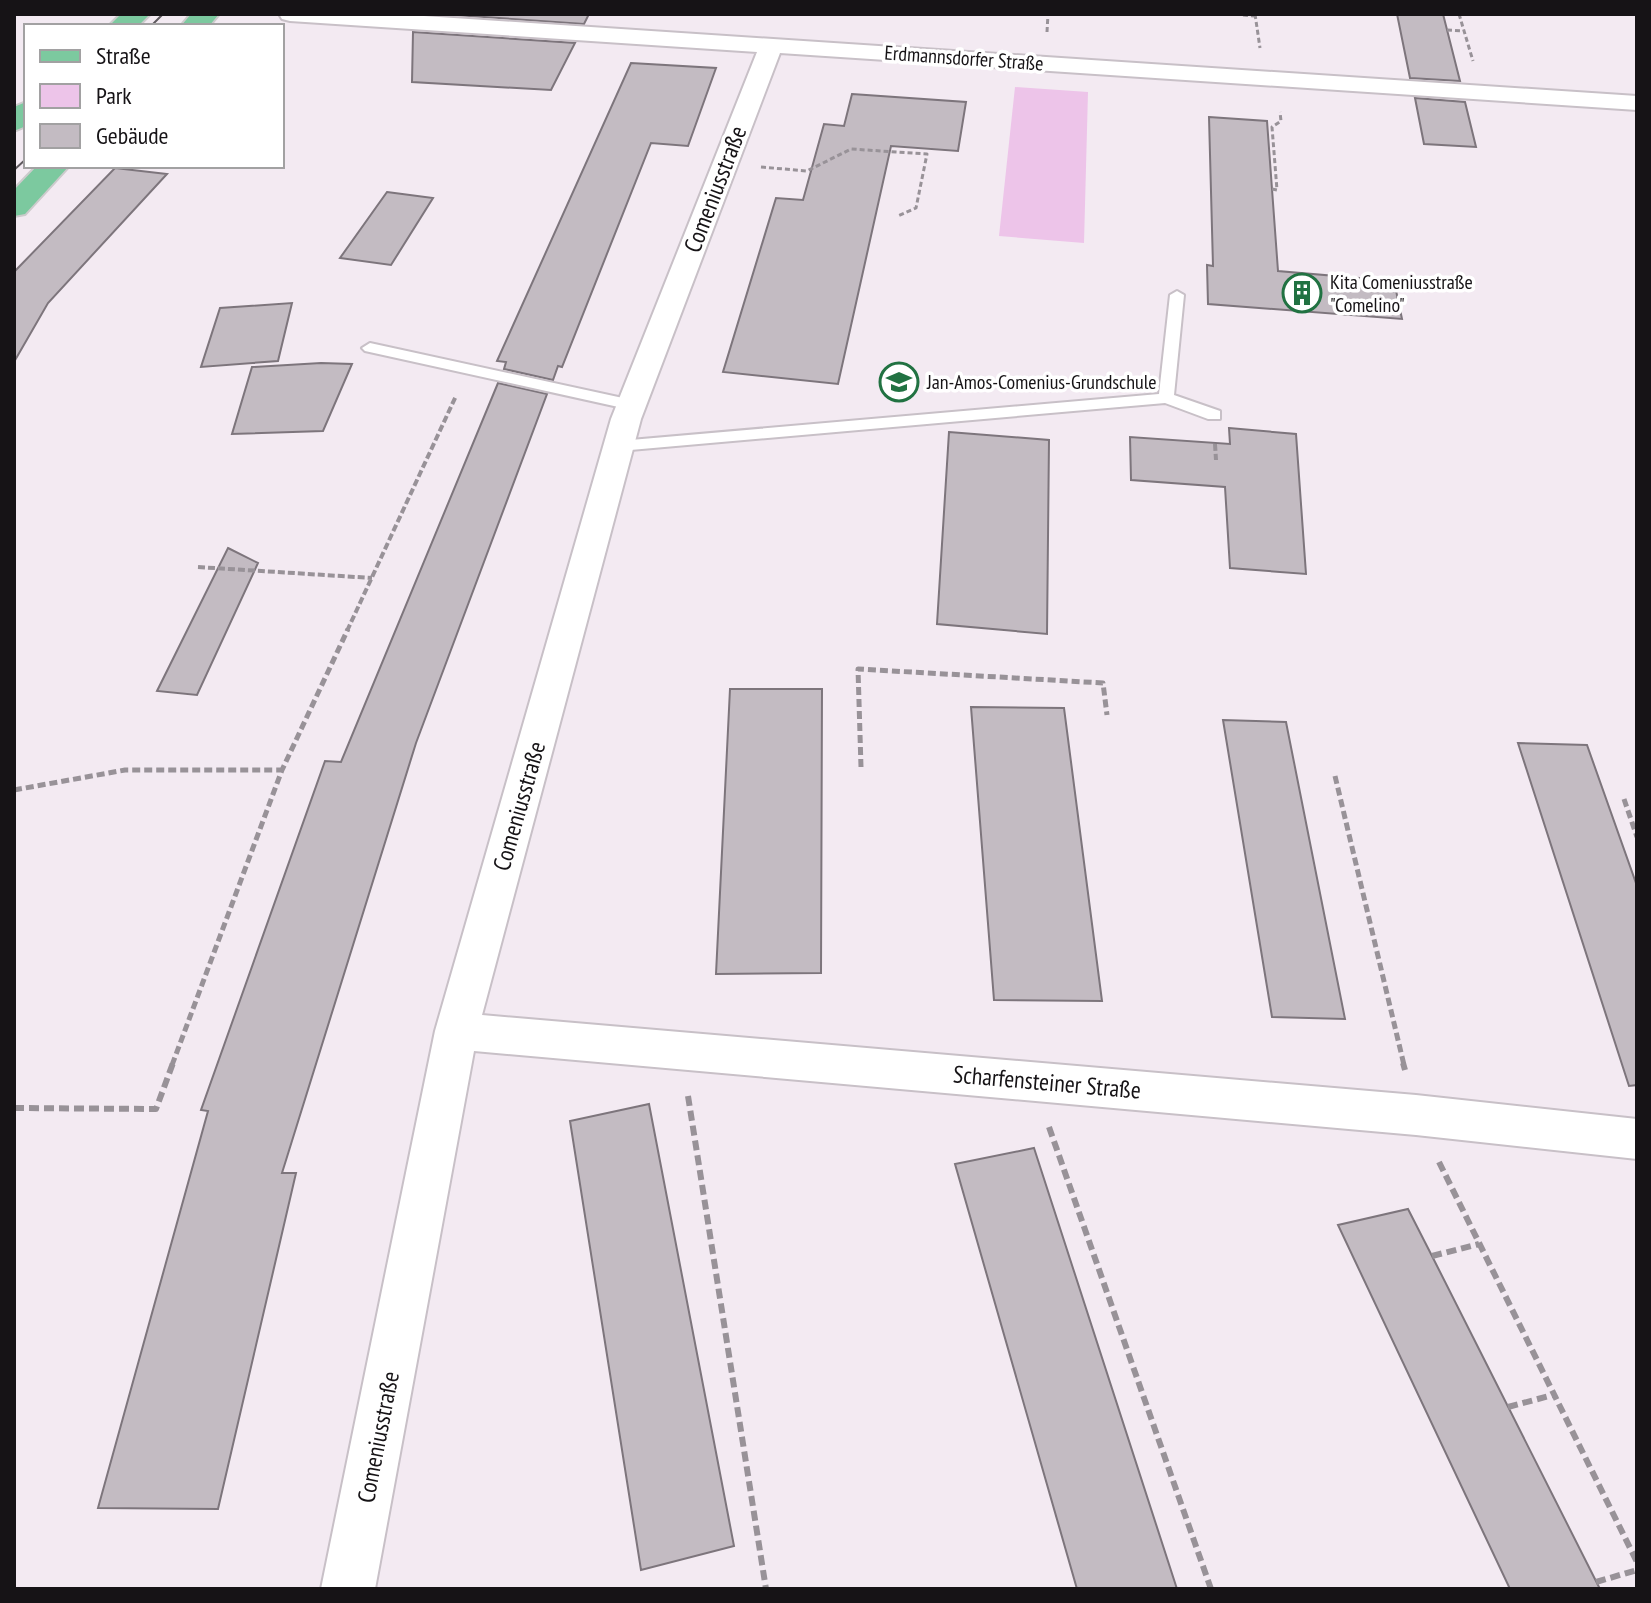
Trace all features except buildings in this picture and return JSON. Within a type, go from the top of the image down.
[{"type":"main road","points":[[14,207],[52,168]]},
{"type":"street","name":"Erdmannsdorfer Straße","points":[[290,14],[1637,103]]},
{"type":"street","name":"Comeniusstraße","points":[[348,1589],[456,1031],[632,405],[771,46]]},
{"type":"street","name":"Scharfensteiner Straße","points":[[456,1031],[1416,1115],[1637,1139]]},
{"type":"lane","points":[[1166,398],[1177,295]]},
{"type":"lane","points":[[370,348],[632,405]]},
{"type":"lane","points":[[619,446],[1166,398],[1214,415]]},
{"type":"lane","name":"Comeniusstraße","points":[[339,1589],[348,1589]]},
{"type":"path","points":[[1046,37],[1048,14]]},
{"type":"path","points":[[1459,14],[1473,62]]},
{"type":"path","points":[[1243,15],[1255,15],[1260,49]]},
{"type":"path","points":[[1447,30],[1464,31]]},
{"type":"path","points":[[1272,189],[1277,190],[1272,127],[1281,121],[1275,79]]},
{"type":"path","points":[[725,164],[807,171],[851,149],[927,154],[916,208],[898,216]]},
{"type":"path","points":[[14,1108],[156,1109],[282,770],[468,369]]},
{"type":"path","points":[[198,567],[372,578]]},
{"type":"path","points":[[861,767],[858,669],[1103,683],[1107,715]]},
{"type":"path","points":[[14,790],[125,770],[282,770]]},
{"type":"path","points":[[1335,776],[1416,1115],[1637,1562]]},
{"type":"path","points":[[1624,799],[1637,837]]},
{"type":"path","points":[[681,1051],[766,1589]]},
{"type":"path","points":[[1033,1081],[1211,1589]]},
{"type":"path","points":[[1432,1256],[1479,1244]]},
{"type":"path","points":[[1508,1407],[1553,1394]]},
{"type":"path","points":[[1596,1582],[1637,1570]]},
{"type":"green space","points":[[1015,87],[1088,92],[1084,243],[999,236]]},
{"type":"tram line","points":[[153,24],[163,14]]},
{"type":"tram line","points":[[14,170],[24,161]]},
{"type":"place","name":"Kita Comeniusstraße \"Comelino\"","points":[[1302,293]]},
{"type":"place","name":"Jan-Amos-Comenius-Grundschule","points":[[899,382]]}]
